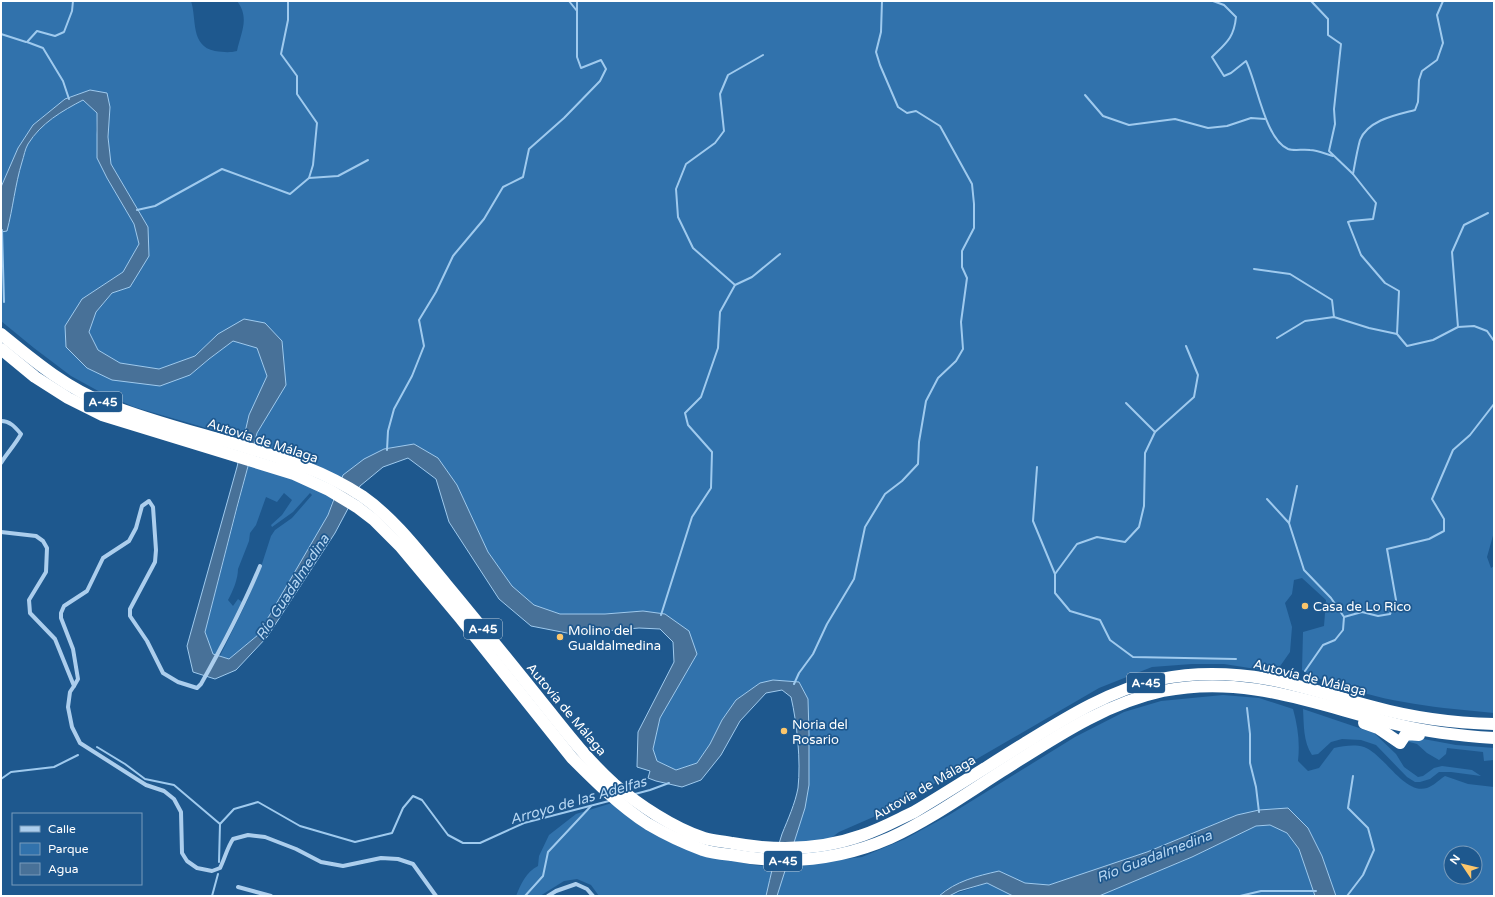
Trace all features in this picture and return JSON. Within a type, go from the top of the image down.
[{"type":"highway","name":"Autovía de Málaga","points":[[1,334],[42,368],[80,392],[106,404],[219,445]]},
{"type":"highway","name":"Autovía de Málaga","points":[[1,349],[35,377],[61,394],[102,415],[219,445],[334,479],[363,497],[378,516],[408,539],[469,611],[576,754],[653,812],[673,831],[705,838],[733,849],[754,847],[777,849],[864,848],[914,825],[1067,730],[1105,710],[1130,700],[1164,691],[1194,687],[1223,686],[1271,691],[1401,726],[1447,734],[1494,738]]},
{"type":"highway","name":"Autovía de Málaga","points":[[834,849],[914,812],[1069,716],[1125,689],[1160,679],[1206,675],[1246,676],[1295,686],[1412,716],[1443,721],[1494,724]]},
{"type":"highway","points":[[1335,708],[1350,718],[1378,728],[1400,743],[1406,734],[1433,738],[1447,734]]},
{"type":"street","points":[[1,421],[7,421],[21,434],[16,444],[1,463]]},
{"type":"street","points":[[260,566],[226,641],[201,684],[197,688],[178,682],[163,673],[147,641],[130,616],[130,609],[155,562],[156,550],[152,507],[149,502],[142,506],[136,528],[129,541],[103,558],[87,591],[64,606],[60,613],[73,649],[78,679],[70,692],[68,707],[72,727],[80,743],[146,785],[164,791],[174,799],[181,812],[182,853],[187,861],[197,868],[212,871],[220,868],[224,860],[226,850],[233,839],[248,835],[265,836],[296,849],[321,862],[343,866],[381,858],[398,859],[413,864],[436,896]]},
{"type":"street","points":[[1,532],[36,536],[43,541],[46,548],[46,572],[29,600],[30,613],[55,639],[74,686]]},
{"type":"street","points":[[548,896],[556,891],[576,884],[587,889],[593,896]]},
{"type":"street","points":[[238,888],[271,896]]},
{"type":"green space","points":[[1,1],[191,1],[196,31],[202,44],[215,51],[229,52],[237,51],[244,19],[241,7],[237,1],[1494,1],[1494,532],[1487,557],[1491,568],[1494,566],[1494,713],[1434,707],[1374,696],[1318,678],[1302,670],[1303,632],[1324,626],[1326,600],[1302,578],[1294,580],[1292,594],[1285,603],[1292,627],[1290,652],[1276,672],[1224,664],[1192,664],[1152,667],[1099,688],[887,811],[839,832],[831,838],[836,860],[862,857],[905,839],[949,815],[1075,737],[1124,712],[1161,701],[1223,695],[1259,698],[1293,709],[1298,735],[1298,761],[1308,771],[1319,768],[1334,748],[1356,746],[1364,747],[1372,751],[1402,780],[1410,786],[1419,789],[1429,787],[1445,776],[1468,784],[1494,787],[1494,896],[1336,896],[1322,856],[1308,828],[1288,808],[1237,815],[1147,852],[1049,885],[1025,883],[999,871],[947,889],[939,896],[777,896],[805,808],[809,785],[808,699],[799,682],[760,683],[736,700],[722,720],[710,744],[697,763],[676,770],[657,761],[653,749],[660,718],[697,654],[665,614],[643,611],[605,614],[560,614],[534,605],[512,586],[488,552],[457,485],[438,458],[414,444],[384,449],[333,498],[328,515],[258,635],[229,659],[220,656],[247,601],[260,570],[271,536],[275,530],[292,518],[312,495],[310,493],[293,512],[272,527],[271,525],[282,515],[292,500],[284,493],[277,502],[266,497],[256,525],[250,533],[249,541],[238,569],[235,585],[228,600],[233,606],[238,599],[242,602],[215,655],[213,654],[205,632],[257,433],[270,411],[282,341],[218,334],[195,356],[159,369],[120,363],[98,350],[89,332],[96,312],[112,293],[130,287],[148,227],[111,164],[108,137],[110,107],[90,90],[65,99],[33,125],[18,148],[1,187]]},
{"type":"green space","points":[[83,100],[97,113],[96,130],[107,178],[134,224],[139,244],[123,272],[82,299],[87,368],[190,375],[233,341],[257,348],[267,376],[249,415],[244,439],[134,407],[102,393],[71,376],[1,321],[1,232],[7,231],[26,148],[33,137],[46,124],[60,113]]},
{"type":"green space","points":[[1303,709],[1374,733],[1396,754],[1404,767],[1418,777],[1423,776],[1434,768],[1442,766],[1472,770],[1481,776],[1439,772],[1430,779],[1415,782],[1407,777],[1376,745],[1361,740],[1342,739],[1331,742],[1318,754],[1312,755],[1305,739]]},
{"type":"green space","points":[[1418,738],[1456,745],[1494,748],[1494,760],[1484,761],[1483,752],[1447,748],[1446,754],[1439,760],[1427,753],[1417,744],[1406,741],[1408,739]]},
{"type":"green space","points":[[612,803],[730,860],[753,865],[773,867],[766,896],[599,896],[591,885],[577,879],[564,881],[540,896],[516,896],[527,875],[538,866],[539,856],[549,835],[576,814]]},
{"type":"green space","points":[[1270,825],[1287,832],[1299,849],[1315,896],[1099,896],[1192,857],[1256,826]]},
{"type":"green space","points":[[987,883],[1013,896],[949,896]]},
{"type":"water","name":"Río Guadalmedina","points":[[90,90],[107,93],[110,107],[108,137],[111,164],[148,227],[149,256],[130,287],[112,293],[96,312],[89,332],[98,350],[120,363],[159,369],[195,356],[218,334],[244,319],[265,323],[282,341],[286,385],[257,433],[205,632],[213,654],[229,659],[258,635],[328,515],[343,475],[364,459],[384,449],[414,444],[438,458],[457,485],[488,552],[512,586],[534,605],[560,614],[605,614],[643,611],[665,614],[689,631],[697,654],[660,718],[653,749],[657,761],[676,770],[697,763],[710,744],[722,720],[736,700],[760,683],[773,680],[799,682],[808,699],[809,785],[805,808],[777,896],[766,896],[782,834],[795,800],[799,777],[798,742],[791,697],[782,690],[766,693],[740,721],[721,755],[701,780],[682,787],[648,778],[650,771],[637,767],[638,732],[674,662],[673,642],[660,629],[639,628],[572,634],[531,626],[499,599],[449,522],[436,479],[408,458],[383,467],[360,486],[335,533],[267,637],[236,670],[215,679],[193,672],[187,646],[237,467],[249,415],[267,376],[257,348],[233,341],[190,375],[160,386],[112,380],[87,368],[66,347],[65,326],[82,299],[123,272],[139,244],[134,224],[97,158],[97,113],[83,100],[52,118],[33,137],[26,148],[7,231],[1,232],[1,187],[18,148],[33,125],[65,99]]},
{"type":"water","name":"Río Guadalmedina","points":[[1288,808],[1308,828],[1322,856],[1336,896],[1315,896],[1299,849],[1287,833],[1270,825],[1256,826],[1192,857],[1099,896],[1013,896],[987,883],[959,891],[949,896],[939,896],[952,886],[975,877],[999,871],[1025,883],[1049,885],[1147,852],[1237,815],[1259,810]]},
{"type":"waterway","points":[[69,99],[63,81],[43,48],[27,42],[37,31],[55,36],[64,32],[72,11],[73,1]]},
{"type":"waterway","points":[[137,210],[155,206],[222,169],[290,194],[309,178],[313,165],[317,123],[297,94],[297,76],[281,54],[288,20],[288,1]]},
{"type":"waterway","points":[[569,1],[577,11]]},
{"type":"waterway","points":[[387,450],[388,431],[394,409],[412,376],[424,346],[419,320],[436,292],[453,256],[484,219],[503,187],[523,177],[529,149],[564,118],[600,81],[606,69],[601,60],[581,68],[577,57],[577,1]]},
{"type":"waterway","points":[[794,684],[799,673],[813,654],[827,624],[854,579],[865,527],[885,494],[902,481],[918,464],[919,442],[926,401],[938,378],[956,361],[963,349],[961,322],[967,278],[962,267],[962,251],[974,228],[972,184],[940,126],[916,111],[907,113],[898,107],[876,52],[881,32],[882,1]]},
{"type":"waterway","points":[[1213,1],[1224,5],[1236,17],[1231,35],[1225,44],[1212,57],[1224,76],[1231,73],[1246,61],[1262,110],[1273,134],[1280,143],[1290,150],[1313,150],[1333,156]]},
{"type":"waterway","points":[[1311,1],[1328,19],[1328,35],[1341,44],[1334,109],[1335,124],[1329,151],[1353,174],[1376,203],[1373,219],[1348,222],[1361,255],[1385,283],[1399,291],[1397,334],[1407,346],[1433,340],[1458,327],[1474,326],[1487,331],[1494,341]]},
{"type":"waterway","points":[[1353,174],[1360,140],[1364,133],[1383,119],[1415,110],[1418,102],[1419,80],[1422,71],[1437,60],[1443,43],[1437,15],[1443,1]]},
{"type":"waterway","points":[[1,34],[26,42]]},
{"type":"waterway","points":[[735,285],[693,248],[678,217],[676,189],[686,164],[715,143],[724,131],[720,94],[728,75],[763,55]]},
{"type":"waterway","points":[[1085,95],[1103,116],[1129,125],[1175,119],[1208,128],[1227,126],[1251,118],[1265,119]]},
{"type":"waterway","points":[[309,178],[338,176],[368,160]]},
{"type":"waterway","points":[[1458,327],[1452,252],[1464,225],[1488,213]]},
{"type":"waterway","points":[[2,230],[4,302]]},
{"type":"waterway","points":[[661,615],[692,517],[711,488],[712,452],[688,425],[685,413],[701,397],[718,348],[720,312],[735,285],[752,277],[780,254]]},
{"type":"waterway","points":[[1254,269],[1290,274],[1332,300],[1334,317]]},
{"type":"waterway","points":[[1277,338],[1305,321],[1334,317],[1369,328],[1397,334]]},
{"type":"waterway","points":[[1186,346],[1198,375],[1194,397],[1155,432],[1145,453],[1144,506],[1139,527],[1125,542],[1097,537],[1077,544],[1055,574],[1055,593],[1070,611],[1100,620],[1110,640],[1133,657],[1236,659]]},
{"type":"waterway","points":[[1494,359],[1494,371]]},
{"type":"waterway","points":[[1126,403],[1155,432]]},
{"type":"waterway","points":[[1305,671],[1323,645],[1335,640],[1343,630],[1344,617],[1362,612],[1378,616],[1390,614],[1396,600],[1387,549],[1429,539],[1444,531],[1444,519],[1432,499],[1453,450],[1470,435],[1494,404]]},
{"type":"waterway","points":[[1037,467],[1033,521],[1055,574]]},
{"type":"waterway","points":[[1289,523],[1297,486]]},
{"type":"waterway","points":[[1267,499],[1289,523],[1304,570],[1331,598],[1344,617]]},
{"type":"waterway","points":[[1247,708],[1250,734],[1250,763],[1256,787],[1259,812]]},
{"type":"waterway","points":[[97,747],[125,764],[145,779],[174,785],[220,824]]},
{"type":"waterway","points":[[1,779],[11,772],[54,767],[78,755]]},
{"type":"waterway","points":[[1347,896],[1363,875],[1374,850],[1368,828],[1348,808],[1353,776]]},
{"type":"waterway","name":"Arroyo de las Adelfas","points":[[635,794],[669,783]]},
{"type":"waterway","name":"Arroyo de las Adelfas","points":[[219,862],[220,824],[234,809],[258,802],[300,826],[355,842],[392,833],[403,808],[413,796],[422,800],[448,835],[463,843],[480,843],[524,823],[609,801]]},
{"type":"waterway","points":[[525,896],[543,876],[548,852],[591,806]]},
{"type":"waterway","name":"Arroyo de las Adelfas","points":[[212,896],[218,874]]},
{"type":"waterway","points":[[1240,896],[1261,891],[1316,891]]},
{"type":"place","name":"Casa de Lo Rico","points":[[1305,606]]},
{"type":"place","name":"Molino del Gualdalmedina","points":[[560,637]]},
{"type":"place","name":"Noria del Rosario","points":[[784,731]]}]
